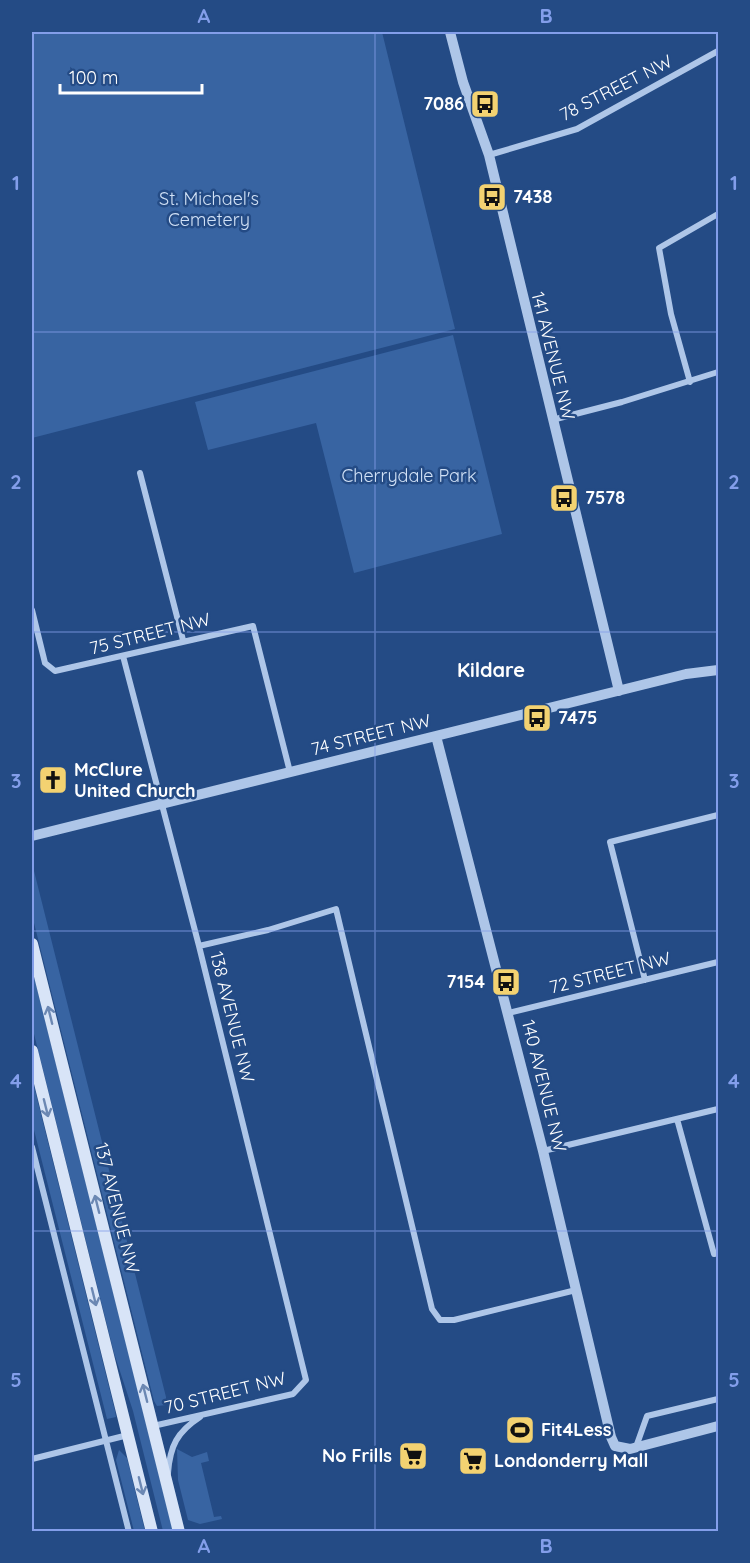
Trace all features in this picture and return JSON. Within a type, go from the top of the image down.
[{"type":"main road","name":"137 AVENUE NW","points":[[32,944],[179,1532]]},
{"type":"main road","points":[[32,1051],[152,1532]]},
{"type":"street","name":"141 AVENUE NW","points":[[450,32],[463,82],[489,154],[619,690]]},
{"type":"street","name":"78 STREET NW","points":[[489,154],[577,129],[718,51]]},
{"type":"street","points":[[690,382],[671,314],[658,248],[718,214]]},
{"type":"street","points":[[552,420],[690,382],[718,372]]},
{"type":"street","points":[[140,473],[183,640]]},
{"type":"street","name":"75 STREET NW","points":[[32,610],[45,663],[55,671],[183,640],[253,626],[290,772]]},
{"type":"street","name":"138 AVENUE NW","points":[[123,656],[199,946],[304,1368],[306,1380],[302,1387]]},
{"type":"street","name":"74 STREET NW","points":[[32,836],[619,690],[686,674],[718,670]]},
{"type":"street","name":"140 AVENUE NW","points":[[436,736],[543,1151],[615,1446],[636,1447]]},
{"type":"street","points":[[645,980],[610,842],[718,815]]},
{"type":"street","points":[[199,946],[268,930],[336,909],[432,1308],[440,1320],[454,1320],[576,1290]]},
{"type":"street","name":"72 STREET NW","points":[[508,1013],[718,962]]},
{"type":"street","points":[[543,1151],[718,1109]]},
{"type":"street","points":[[676,1119],[716,1254]]},
{"type":"street","points":[[32,1147],[129,1532]]},
{"type":"street","name":"70 STREET NW","points":[[153,1426],[293,1394],[302,1387]]},
{"type":"street","points":[[636,1447],[647,1416],[718,1399]]},
{"type":"street","name":"137 AVENUE NW","points":[[167,1482],[172,1444],[184,1428],[203,1415]]},
{"type":"street","points":[[636,1447],[718,1426]]},
{"type":"street","points":[[32,1459],[128,1435]]},
{"type":"green space","name":"St. Michael's Cemetery","points":[[32,32],[382,32],[455,329],[32,438]]},
{"type":"green space","name":"Cherrydale Park","points":[[453,335],[502,534],[354,573],[316,423],[208,450],[195,402]]},
{"type":"green space","points":[[32,863],[166,1397],[166,1405],[157,1406],[154,1401],[32,915]]},
{"type":"green space","points":[[32,968],[173,1531],[163,1531],[133,1411],[114,1353],[32,1026]]},
{"type":"green space","points":[[32,1078],[116,1417],[107,1419],[32,1122]]},
{"type":"green space","points":[[177,1449],[192,1457],[207,1452],[209,1461],[201,1463],[214,1517],[221,1516],[222,1519],[200,1524],[188,1520],[178,1480]]},
{"type":"green space","points":[[119,1450],[127,1458],[145,1531],[134,1531],[116,1460]]},
{"type":"place","name":"7086","points":[[485,104]]},
{"type":"place","name":"7438","points":[[492,197]]},
{"type":"place","name":"7578","points":[[564,498]]},
{"type":"place","name":"7475","points":[[537,718]]},
{"type":"place","name":"McClure United Church","points":[[53,780]]},
{"type":"place","name":"7154","points":[[506,982]]},
{"type":"place","name":"Fit4Less","points":[[520,1430]]},
{"type":"place","name":"No Frills","points":[[413,1456]]},
{"type":"place","name":"Londonderry Mall","points":[[473,1461]]},
{"type":"district","name":"Kildare","points":[[491,670]]}]
